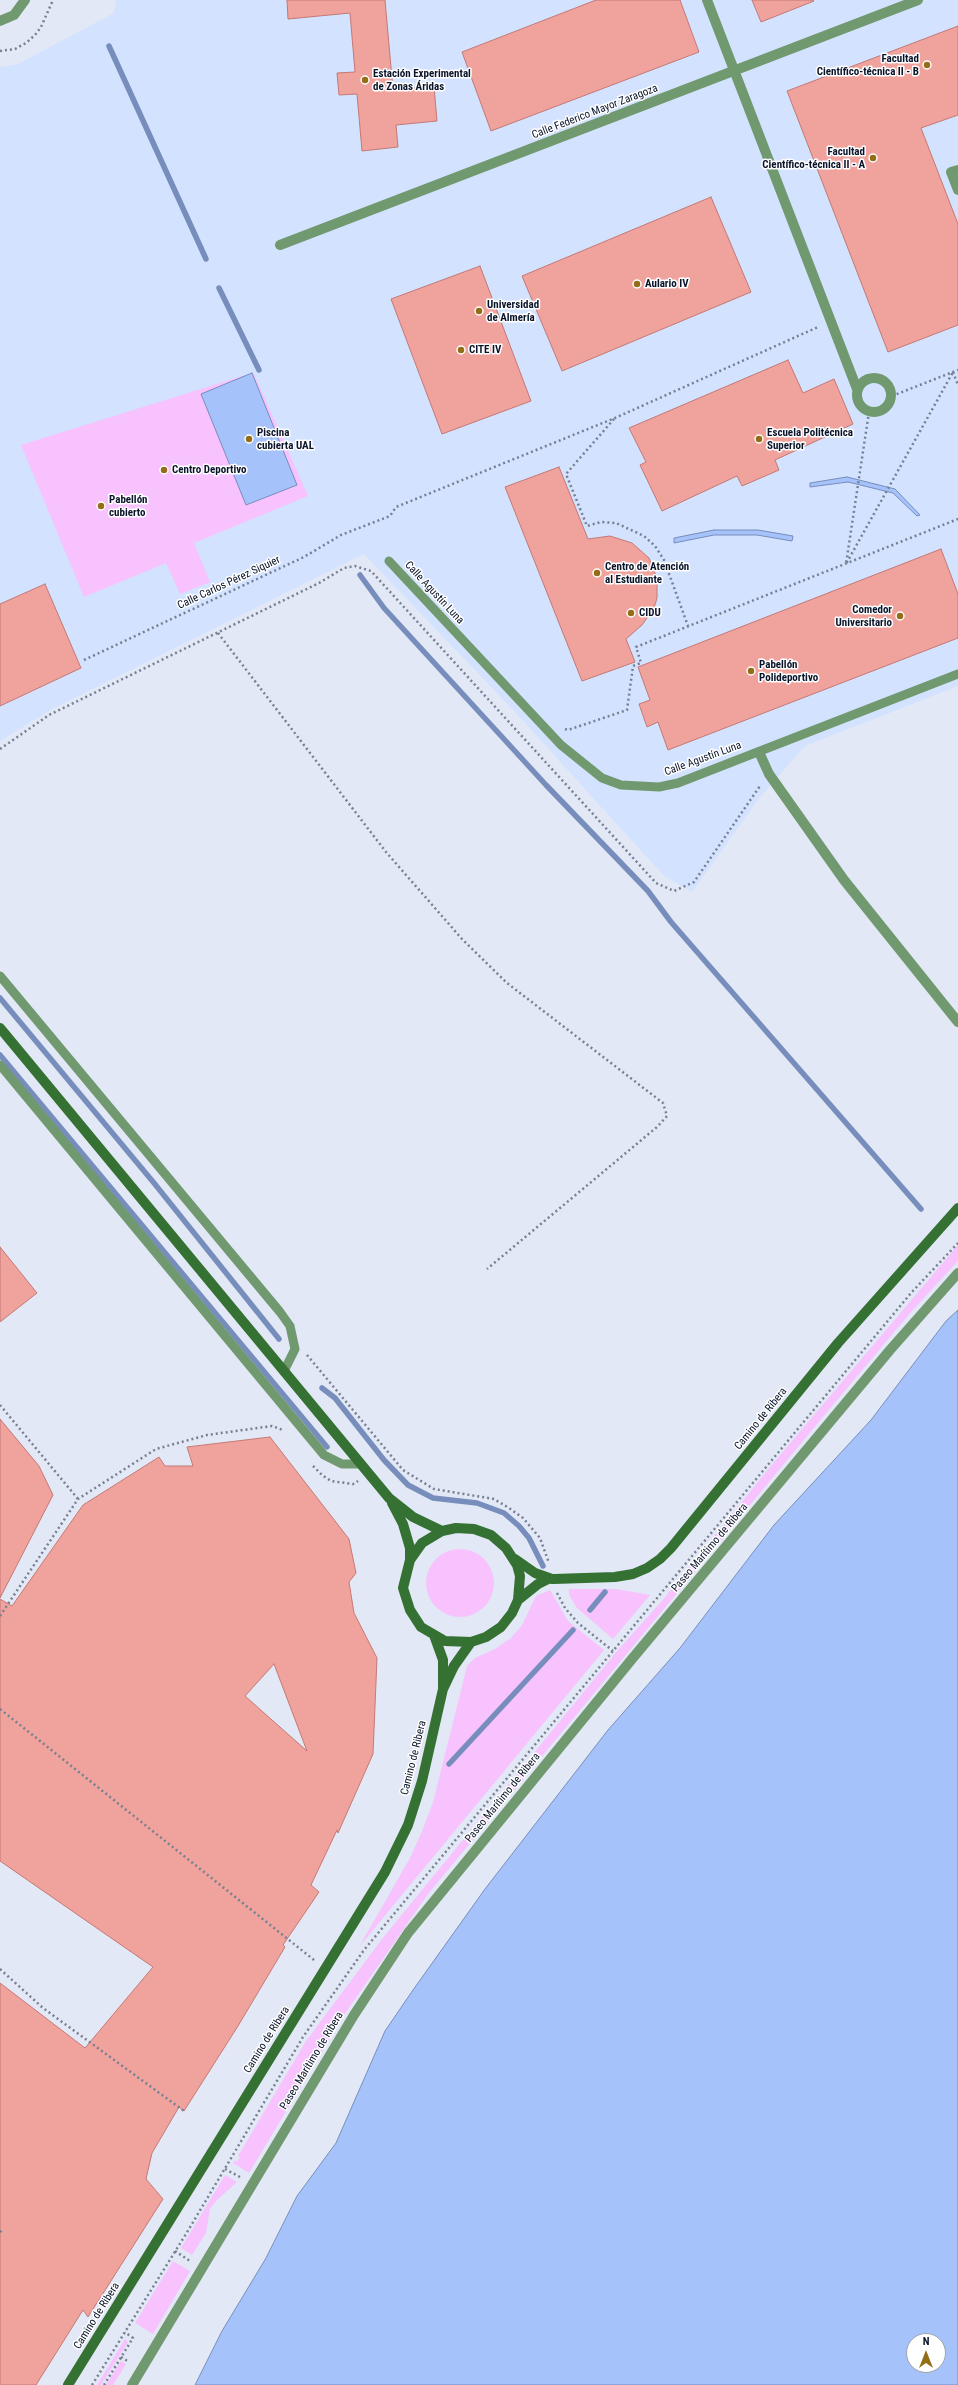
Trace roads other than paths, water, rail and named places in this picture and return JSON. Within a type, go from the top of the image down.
[{"type":"main road","points":[[0,1028],[389,1498],[413,1517],[442,1531]]},
{"type":"main road","name":"Camino de Ribera","points":[[512,1556],[523,1566],[552,1579],[615,1577],[633,1574],[647,1568],[660,1558],[671,1548],[838,1343],[958,1208]]},
{"type":"main road","points":[[389,1498],[408,1536],[410,1560],[403,1588],[415,1619],[421,1627],[445,1641],[471,1642],[486,1638],[501,1627],[512,1613],[518,1600],[520,1576],[512,1556],[506,1548],[491,1535],[474,1529],[456,1528],[442,1531],[422,1543],[410,1560]]},
{"type":"main road","points":[[518,1600],[538,1584],[552,1579]]},
{"type":"main road","name":"Camino de Ribera","points":[[434,1635],[443,1660],[443,1689]]},
{"type":"main road","name":"Camino de Ribera","points":[[68,2385],[385,1872],[408,1825],[422,1781],[443,1689],[454,1666],[471,1642]]},
{"type":"street","points":[[0,21],[14,15],[25,0]]},
{"type":"street","points":[[707,0],[857,389],[858,403],[869,412],[882,411],[890,402],[892,396],[886,383],[874,378],[861,384],[857,389]]},
{"type":"street","name":"Calle Federico Mayor Zaragoza","points":[[280,245],[918,0]]},
{"type":"street","points":[[958,170],[951,172],[958,190]]},
{"type":"street","points":[[759,752],[769,774],[844,880],[958,1022]]},
{"type":"street","name":"Paseo Marítimo de Ribera","points":[[132,2385],[354,2015],[408,1933],[642,1648],[890,1350],[958,1273]]},
{"type":"lane","name":"Calle Agustín Luna","points":[[389,562],[532,717],[583,765],[602,778],[621,785],[659,787],[678,783],[958,674]]},
{"type":"lane","points":[[0,976],[280,1312],[290,1326],[295,1349],[284,1371]]},
{"type":"lane","points":[[0,1065],[324,1455],[342,1464],[361,1464]]},
{"type":"water","name":"Piscina cubierta UAL","points":[[252,373],[297,485],[246,505],[201,394]]},
{"type":"water","points":[[847,477],[895,489],[920,515],[917,516],[893,493],[848,482],[810,487],[810,483]]},
{"type":"water","points":[[714,530],[758,530],[793,536],[792,541],[757,535],[714,535],[674,543],[674,538]]},
{"type":"water","points":[[958,1310],[958,2385],[195,2385],[222,2331],[266,2258],[297,2196],[336,2143],[385,2031],[413,1990],[485,1889],[608,1730],[680,1648],[774,1525],[871,1420],[946,1321]]},
{"type":"waterway","points":[[109,46],[206,259]]},
{"type":"waterway","points":[[219,288],[259,370]]},
{"type":"waterway","points":[[360,575],[384,608],[546,785],[648,891],[671,922],[921,1209]]},
{"type":"waterway","points":[[0,998],[154,1183],[279,1339]]},
{"type":"waterway","points":[[0,1055],[327,1447]]},
{"type":"waterway","points":[[322,1388],[335,1398],[384,1460],[408,1485],[433,1498],[477,1503],[504,1513],[519,1526],[529,1538],[543,1566]]},
{"type":"waterway","points":[[590,1610],[605,1592]]},
{"type":"waterway","points":[[449,1764],[573,1630]]},
{"type":"place","name":"Facultad Científico-técnica II - B","points":[[927,65]]},
{"type":"place","name":"Estación Experimental de Zonas Áridas","points":[[365,80]]},
{"type":"place","name":"Facultad Científico-técnica II - A","points":[[873,158]]},
{"type":"place","name":"Aulario IV","points":[[637,284]]},
{"type":"place","name":"Universidad de Almería","points":[[479,311]]},
{"type":"place","name":"CITE IV","points":[[461,350]]},
{"type":"place","name":"Piscina cubierta UAL","points":[[249,439]]},
{"type":"place","name":"Escuela Politécnica Superior","points":[[759,439]]},
{"type":"place","name":"Centro Deportivo","points":[[164,470]]},
{"type":"place","name":"Pabellón cubierto","points":[[101,506]]},
{"type":"place","name":"Centro de Atención al Estudiante","points":[[597,573]]},
{"type":"place","name":"CIDU","points":[[631,613]]},
{"type":"place","name":"Comedor Universitario","points":[[900,616]]},
{"type":"place","name":"Pabellón Polideportivo","points":[[751,671]]}]
